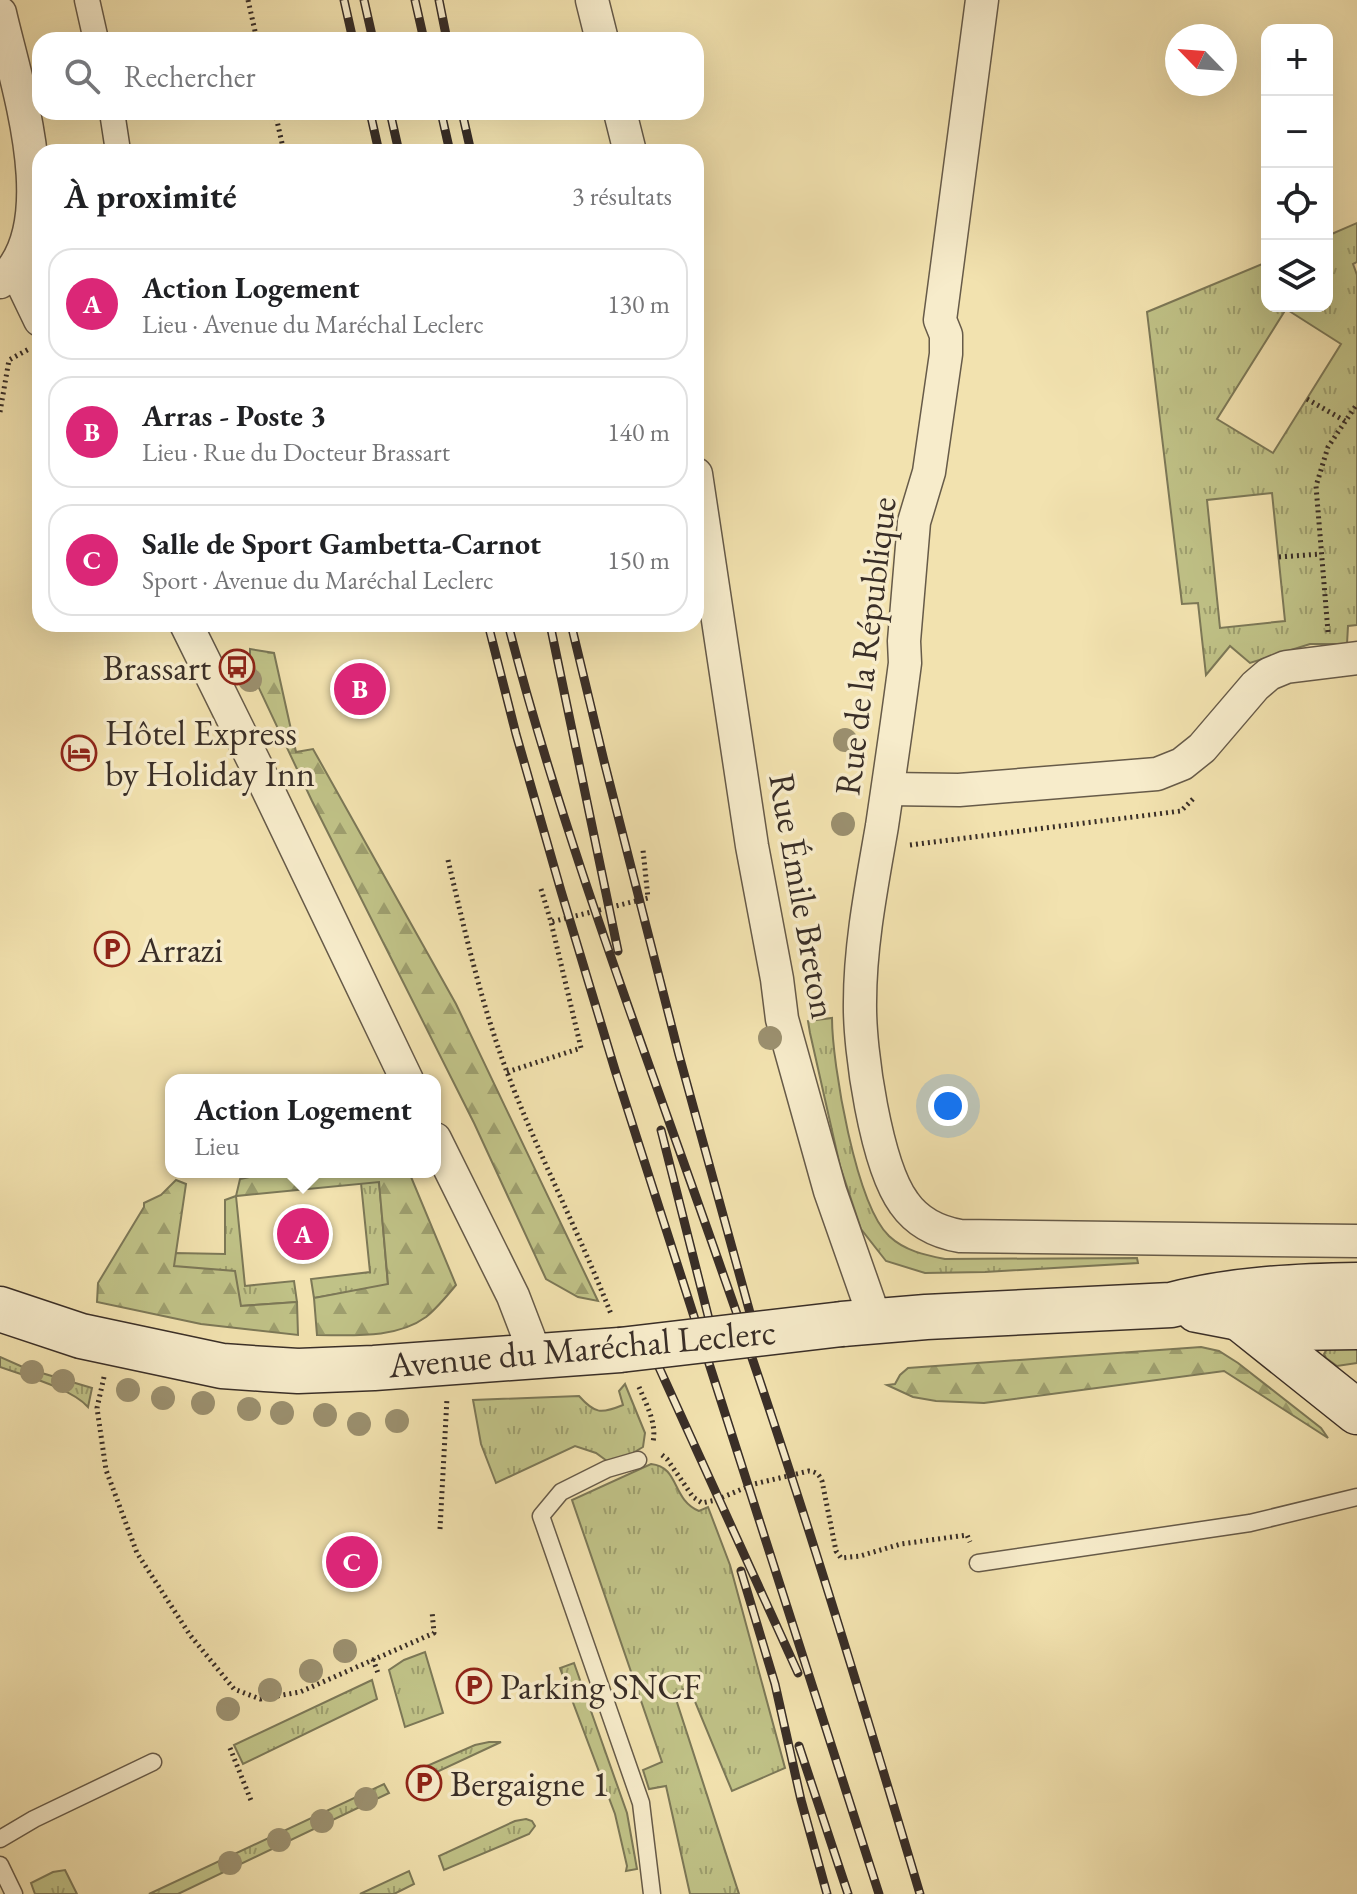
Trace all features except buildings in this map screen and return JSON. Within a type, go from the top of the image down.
[{"type":"main road","name":"Avenue du Maréchal Leclerc","points":[[0,1309],[81,1336],[222,1366],[298,1371],[623,1349],[926,1317],[1171,1305],[1209,1295],[1298,1286],[1357,1285]]},
{"type":"main road","name":"Avenue du Maréchal Leclerc","points":[[1171,1305],[1291,1328],[1357,1327]]},
{"type":"main road","points":[[1241,1320],[1357,1412]]},
{"type":"street","points":[[87,0],[94,32]]},
{"type":"street","points":[[592,0],[600,32]]},
{"type":"street","name":"Rue de la République","points":[[982,0],[940,320],[946,335],[946,354],[929,472],[914,522],[905,663],[865,939],[859,1004],[868,1090],[884,1159],[903,1202],[915,1216],[927,1226],[960,1236],[1357,1241]]},
{"type":"street","points":[[0,13],[32,154]]},
{"type":"street","points":[[113,120],[117,144]]},
{"type":"street","points":[[622,120],[628,144]]},
{"type":"street","points":[[32,214],[30,229],[7,275],[32,323]]},
{"type":"street","name":"Rue Émile Breton","points":[[704,527],[752,846],[782,1019],[830,1191],[859,1323]]},
{"type":"street","points":[[190,632],[404,1074]]},
{"type":"street","points":[[888,789],[959,790],[1157,774],[1182,764],[1202,748],[1269,674],[1286,667],[1343,660]]},
{"type":"street","points":[[441,1151],[513,1296],[536,1356]]},
{"type":"lane","points":[[638,1460],[607,1469],[561,1492],[541,1516],[641,1803],[652,1894]]},
{"type":"lane","points":[[978,1563],[1250,1523],[1357,1497]]},
{"type":"lane","points":[[0,1839],[34,1819],[153,1762]]},
{"type":"lane","points":[[0,1865],[14,1894]]},
{"type":"path","points":[[248,0],[255,32]]},
{"type":"path","points":[[277,120],[282,144]]},
{"type":"path","points":[[0,412],[9,360],[32,338]]},
{"type":"path","points":[[1307,399],[1345,421]]},
{"type":"path","points":[[1343,660],[1329,645],[1316,486],[1328,447],[1357,404]]},
{"type":"path","points":[[1279,557],[1321,554]]},
{"type":"path","points":[[878,850],[1181,811],[1193,799]]},
{"type":"path","points":[[551,922],[648,898],[643,850]]},
{"type":"path","points":[[448,860],[483,1001],[507,1072],[597,1278],[653,1422],[655,1434],[652,1448],[638,1460]]},
{"type":"path","points":[[507,1072],[581,1048],[541,889]]},
{"type":"path","points":[[102,1390],[97,1408],[106,1470],[137,1553],[190,1635],[234,1689],[260,1699],[300,1692],[434,1633],[432,1611]]},
{"type":"path","points":[[440,1529],[447,1391]]},
{"type":"path","points":[[652,1448],[667,1459],[693,1497],[702,1503],[754,1484],[797,1473],[815,1472],[822,1481],[836,1551],[841,1558],[901,1544],[967,1535],[978,1563]]},
{"type":"path","points":[[373,1659],[379,1676]]},
{"type":"path","points":[[230,1748],[252,1803]]},
{"type":"green space","points":[[1357,223],[1357,262],[1353,264],[1357,275],[1357,625],[1348,626],[1347,644],[1310,644],[1250,663],[1230,646],[1206,675],[1198,603],[1182,604],[1147,312],[1261,264],[1261,312],[1284,312],[1217,419],[1273,453],[1341,344],[1291,312],[1333,312],[1333,233]],"holes":[[[1272,493],[1285,621],[1220,628],[1207,500]]]},
{"type":"green space","points":[[250,649],[274,653],[296,752],[313,749],[456,1004],[598,1301],[578,1297],[546,1279],[474,1123],[312,801],[250,669]]},
{"type":"green space","points":[[832,1018],[841,1099],[856,1166],[877,1220],[895,1241],[916,1252],[945,1259],[1137,1258],[1138,1263],[925,1273],[886,1261],[861,1229],[840,1166],[810,1033],[808,1021]]},
{"type":"green space","points":[[411,1178],[456,1285],[426,1317],[401,1329],[359,1335],[317,1335],[314,1298],[388,1284],[379,1182],[236,1196],[240,1179]]},
{"type":"green space","points":[[176,1180],[186,1184],[174,1266],[235,1271],[241,1306],[297,1302],[298,1335],[201,1324],[97,1302],[98,1283],[144,1203],[161,1195]]},
{"type":"green space","points":[[379,1181],[388,1285],[314,1298],[311,1279],[370,1272],[361,1183]]},
{"type":"green space","points":[[236,1196],[245,1286],[294,1281],[297,1302],[240,1306],[173,1266],[175,1253],[225,1254],[225,1200]]},
{"type":"green space","points":[[1357,1345],[1357,1363],[1337,1366],[1324,1354],[1328,1347]]},
{"type":"green space","points":[[1201,1347],[1219,1351],[1238,1363],[1321,1428],[1328,1438],[1224,1371],[984,1403],[913,1397],[887,1385],[895,1384],[908,1368]]},
{"type":"green space","points":[[0,1357],[25,1368],[92,1388],[88,1407],[59,1388],[0,1367]]},
{"type":"green space","points":[[625,1384],[645,1433],[643,1447],[626,1457],[607,1461],[596,1453],[575,1446],[496,1483],[481,1444],[473,1400],[579,1396],[594,1409],[604,1411],[623,1405],[619,1391]]},
{"type":"green space","points":[[651,1464],[667,1471],[690,1506],[699,1511],[708,1507],[730,1565],[785,1768],[732,1791],[689,1687],[674,1693],[739,1894],[690,1894],[666,1786],[649,1789],[643,1770],[662,1762],[572,1500]]},
{"type":"green space","points":[[425,1652],[443,1713],[405,1727],[389,1670]]},
{"type":"green space","points":[[574,1663],[627,1813],[637,1869],[626,1871],[615,1814],[560,1668]]},
{"type":"green space","points":[[372,1680],[377,1699],[243,1764],[234,1745]]},
{"type":"green space","points":[[489,1742],[501,1742],[424,1778],[420,1769]]},
{"type":"green space","points":[[384,1784],[389,1793],[178,1894],[149,1894]]},
{"type":"green space","points":[[526,1819],[535,1826],[529,1834],[444,1870],[439,1856],[515,1821]]},
{"type":"green space","points":[[65,1870],[77,1894],[35,1894],[31,1883],[53,1872]]},
{"type":"green space","points":[[409,1871],[414,1884],[394,1894],[360,1894]]},
{"type":"railway","points":[[344,0],[351,32]]},
{"type":"railway","points":[[364,0],[371,32]]},
{"type":"railway","points":[[415,0],[422,32]]},
{"type":"railway","points":[[439,0],[445,32]]},
{"type":"railway","points":[[372,120],[377,144]]},
{"type":"railway","points":[[392,120],[397,144]]},
{"type":"railway","points":[[443,120],[448,144]]},
{"type":"railway","points":[[464,120],[469,144]]},
{"type":"railway","points":[[490,632],[516,734],[615,1070],[879,1894]]},
{"type":"railway","points":[[510,632],[581,870],[801,1505],[920,1894]]},
{"type":"railway","points":[[552,632],[618,951]]},
{"type":"railway","points":[[573,632],[679,1055],[758,1342]]},
{"type":"railway","points":[[661,1130],[715,1343]]},
{"type":"railway","points":[[642,1330],[798,1673]]},
{"type":"railway","points":[[741,1571],[775,1684],[801,1800],[827,1894]]},
{"type":"railway","points":[[799,1746],[848,1894]]},
{"type":"place","name":"Brassart","points":[[237,667]]},
{"type":"place","name":"Arras - Poste 3","points":[[360,689]]},
{"type":"place","name":"Hôtel Express by Holiday Inn","points":[[79,753]]},
{"type":"place","name":"Arrazi","points":[[112,949]]},
{"type":"place","name":"Action Logement","points":[[303,1234]]},
{"type":"place","name":"Salle de Sport Gambetta-Carnot","points":[[352,1562]]},
{"type":"place","name":"Parking SNCF","points":[[474,1686]]},
{"type":"place","name":"Bergaigne 1","points":[[424,1783]]}]
